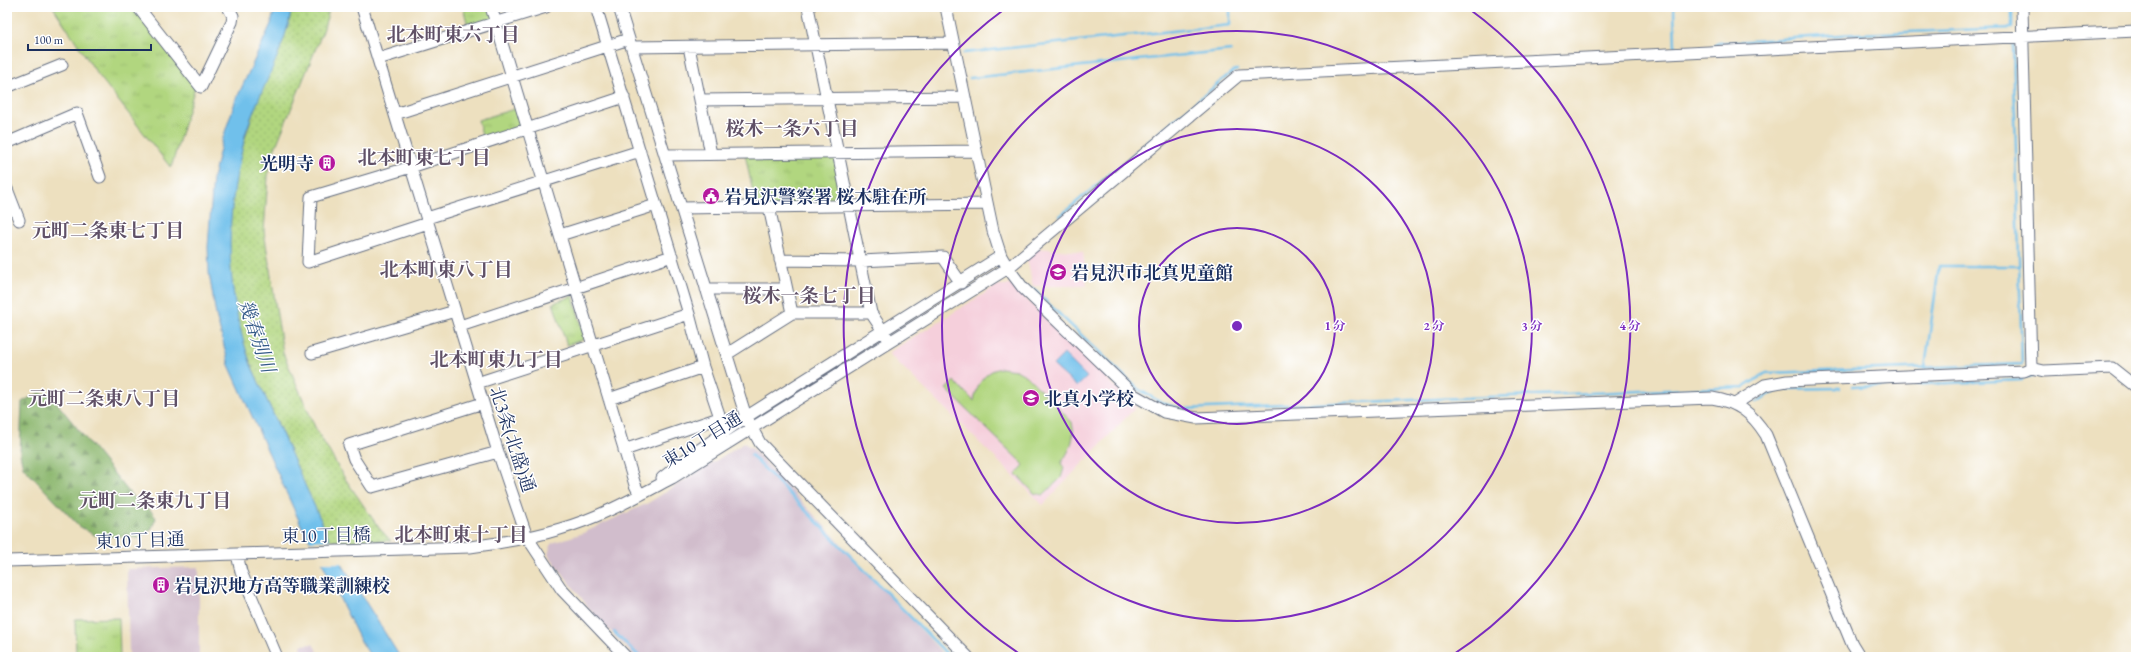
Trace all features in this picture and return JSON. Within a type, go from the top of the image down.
[{"type":"street","points":[[138,7],[201,87],[232,22],[232,16],[228,7]]},
{"type":"street","name":"北3条(北盛)通","points":[[363,7],[498,452],[526,537],[562,590],[626,657]]},
{"type":"street","points":[[491,7],[513,75],[624,450],[635,485],[640,495]]},
{"type":"street","points":[[378,59],[546,7]]},
{"type":"street","points":[[596,7],[672,256],[703,367],[725,432]]},
{"type":"street","points":[[619,7],[751,429],[760,443],[968,657]]},
{"type":"street","points":[[808,7],[851,206],[871,313],[887,336]]},
{"type":"street","points":[[946,7],[987,204],[1001,256],[1023,288],[1134,395],[1164,412],[1196,418],[1712,398],[1735,404],[1754,417],[1766,435],[1850,638],[1860,657]]},
{"type":"street","points":[[2022,7],[2030,368]]},
{"type":"street","name":"東10丁目通","points":[[381,550],[470,547],[526,537],[575,524],[640,495],[672,478],[751,429],[887,336],[1008,268],[1238,75],[2022,38],[2136,31]]},
{"type":"street","points":[[395,114],[513,75],[608,46],[630,43],[689,47],[953,44]]},
{"type":"street","points":[[689,47],[710,154]]},
{"type":"street","points":[[7,87],[62,65]]},
{"type":"street","points":[[700,100],[965,97]]},
{"type":"street","points":[[624,98],[411,167],[311,197],[308,262],[544,181],[640,152]]},
{"type":"street","points":[[7,143],[77,113],[100,177]]},
{"type":"street","points":[[665,155],[976,151]]},
{"type":"street","points":[[7,189],[19,220]]},
{"type":"street","points":[[681,208],[987,204]]},
{"type":"street","points":[[560,235],[656,205]]},
{"type":"street","points":[[769,207],[792,313]]},
{"type":"street","points":[[460,326],[672,256]]},
{"type":"street","points":[[650,489],[686,459],[746,417],[887,336],[1001,256]]},
{"type":"street","points":[[780,260],[862,261],[943,257],[961,283]]},
{"type":"street","points":[[706,289],[786,289]]},
{"type":"street","points":[[312,353],[455,311]]},
{"type":"street","points":[[727,354],[792,313],[871,313]]},
{"type":"street","points":[[477,383],[689,314]]},
{"type":"street","points":[[609,399],[703,367]]},
{"type":"street","points":[[1735,404],[1765,385],[1787,381],[2024,371],[2030,368],[2044,371],[2112,368],[2119,372],[2136,387]]},
{"type":"street","points":[[483,403],[349,445],[354,459],[372,487],[498,452]]},
{"type":"street","points":[[624,450],[719,418]]},
{"type":"street","name":"東10丁目橋","points":[[273,553],[381,550]]},
{"type":"street","name":"東10丁目通","points":[[7,561],[273,553]]},
{"type":"street","points":[[237,554],[241,572],[277,657]]},
{"type":"shaded area","name":"岩見沢市北真児童館","points":[[1037,248],[1083,252],[1087,286],[1033,286],[1027,259]]},
{"type":"shaded area","name":"北真小学校","points":[[998,285],[1012,285],[1136,407],[1043,505],[888,353]]},
{"type":"shaded area","points":[[744,443],[753,449],[946,657],[635,657],[592,612],[548,554],[552,543],[583,533],[648,503]]},
{"type":"shaded area","points":[[199,567],[199,656],[129,657],[127,569]]},
{"type":"shaded area","points":[[313,644],[321,657],[303,657],[301,645]]},
{"type":"green space","points":[[53,7],[133,7],[195,87],[171,168],[96,72]]},
{"type":"green space","points":[[292,7],[330,7],[323,31],[269,163],[264,231],[283,353],[315,427],[344,477],[379,528],[391,541],[330,541],[253,368],[241,335],[233,297],[229,232],[230,211],[236,173],[251,120],[287,29]]},
{"type":"green space","points":[[463,7],[491,7],[495,22],[469,30]]},
{"type":"green space","points":[[521,107],[528,128],[484,142],[478,120]]},
{"type":"green space","points":[[839,153],[851,206],[756,207],[745,154]]},
{"type":"green space","points":[[573,296],[585,339],[567,345],[553,303]]},
{"type":"green space","points":[[1001,368],[1016,370],[1027,376],[1072,422],[1073,438],[1067,454],[1061,463],[1064,468],[1061,478],[1043,495],[1034,493],[1016,474],[1024,465],[946,389],[954,381],[974,401],[979,384],[982,380],[990,372]]},
{"type":"green space","points":[[40,392],[52,397],[132,496],[151,511],[156,518],[151,530],[140,538],[94,535],[79,526],[23,467],[20,454],[22,402]]},
{"type":"green space","points":[[119,618],[120,657],[76,657],[75,619]]},
{"type":"water","points":[[275,7],[292,7],[289,23],[246,132],[232,205],[230,258],[232,285],[237,311],[251,365],[337,556],[400,657],[371,657],[359,638],[319,556],[301,525],[229,365],[216,315],[209,273],[208,247],[213,178],[222,141],[235,102],[271,24]]},
{"type":"water","points":[[1064,354],[1087,377],[1077,387],[1053,365]]},
{"type":"pier","points":[[332,540],[344,563],[321,563],[308,541]]},
{"type":"waterway","points":[[963,53],[1230,25],[1230,7]]},
{"type":"waterway","points":[[1674,7],[1675,50]]},
{"type":"waterway","points":[[1712,48],[1718,43],[1855,34],[2012,28],[2012,7]]},
{"type":"waterway","points":[[1032,288],[1138,389],[1162,403],[1182,409],[1744,387],[1766,373],[2022,364],[2013,45]]},
{"type":"waterway","points":[[970,78],[1231,50]]},
{"type":"waterway","points":[[1060,216],[1233,71],[1237,70]]},
{"type":"waterway","points":[[1925,368],[1939,266],[2019,266]]},
{"type":"waterway","points":[[1852,387],[2022,380],[2022,377],[2041,375]]},
{"type":"waterway","points":[[1756,402],[1780,389],[1840,388]]},
{"type":"waterway","points":[[751,455],[950,657]]},
{"type":"waterway","points":[[614,632],[640,657]]},
{"type":"place","name":"光明寺","points":[[327,163]]},
{"type":"place","name":"岩見沢警察署 桜木駐在所","points":[[711,196]]},
{"type":"place","name":"岩見沢市北真児童館","points":[[1058,272]]},
{"type":"place","name":"北真小学校","points":[[1031,398]]},
{"type":"place","name":"岩見沢地方高等職業訓練校","points":[[161,585]]},
{"type":"district","name":"北本町東六丁目","points":[[453,34]]},
{"type":"district","name":"桜木一条六丁目","points":[[792,128]]},
{"type":"district","name":"北本町東七丁目","points":[[424,157]]},
{"type":"district","name":"元町二条東七丁目","points":[[108,230]]},
{"type":"district","name":"北本町東八丁目","points":[[446,269]]},
{"type":"district","name":"桜木一条七丁目","points":[[809,295]]},
{"type":"district","name":"北本町東九丁目","points":[[496,359]]},
{"type":"district","name":"元町二条東八丁目","points":[[104,398]]},
{"type":"district","name":"元町二条東九丁目","points":[[155,500]]},
{"type":"district","name":"北本町東十丁目","points":[[461,534]]},
{"type":"water label","name":"幾春別川","points":[[257,336]]}]
